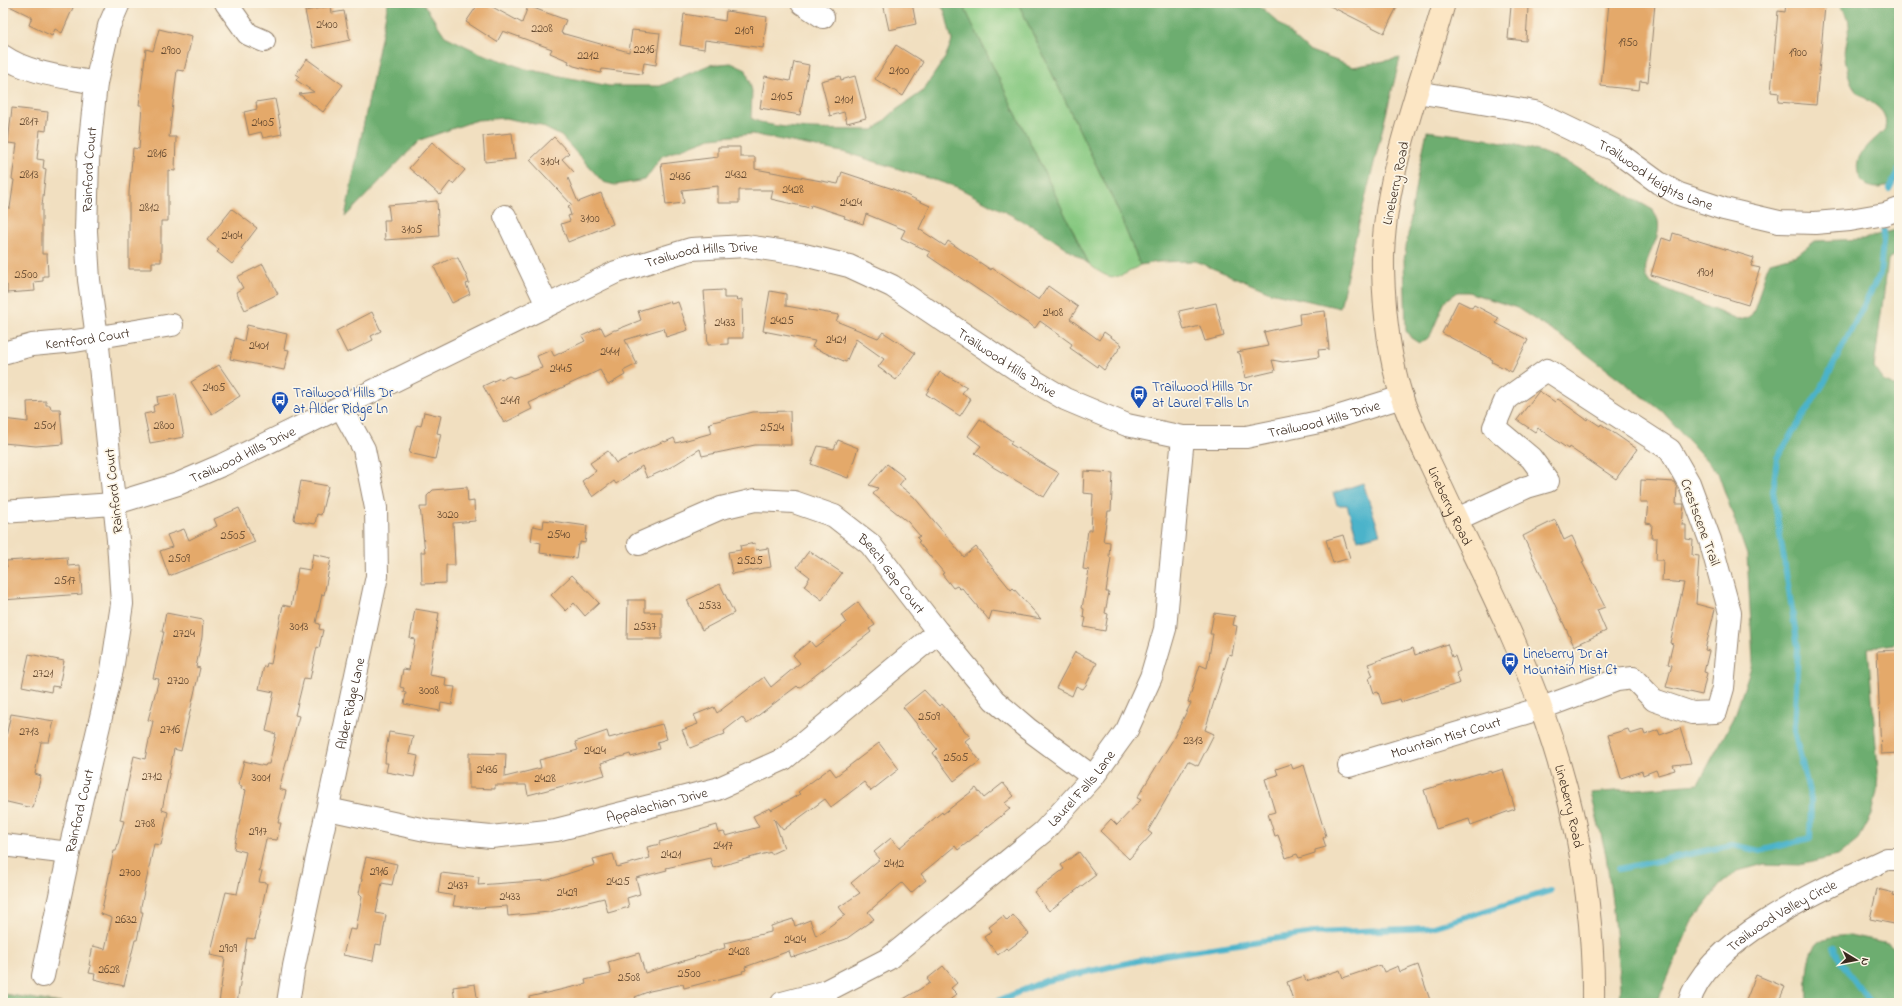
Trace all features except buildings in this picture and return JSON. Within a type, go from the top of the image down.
[{"type":"street","name":"Rainford Court","points":[[43,976],[69,853],[112,670],[122,604],[118,540],[97,337],[89,280],[86,231],[88,160],[96,83],[110,26],[119,3]]},
{"type":"street","points":[[226,3],[248,34],[264,41]]},
{"type":"street","points":[[802,3],[823,17]]},
{"type":"street","name":"Lineberry Road","points":[[1444,3],[1396,165],[1384,235],[1383,268],[1388,337],[1402,397],[1422,447],[1511,632],[1542,708],[1571,807],[1581,855],[1589,916],[1593,1003]]},
{"type":"street","points":[[3,56],[14,63],[43,72],[96,83]]},
{"type":"street","name":"Trailwood Heights Lane","points":[[1417,92],[1535,112],[1614,150],[1659,184],[1679,194],[1724,209],[1772,221],[1797,223],[1832,222],[1868,218],[1899,209]]},
{"type":"street","points":[[504,216],[547,305]]},
{"type":"street","name":"Trailwood Hills Drive","points":[[3,512],[114,504],[178,484],[222,465],[616,272],[691,249],[746,246],[800,254],[849,266],[892,286],[1028,377],[1065,399],[1127,425],[1183,437],[1246,437],[1324,421],[1402,397]]},
{"type":"street","name":"Kentford Court","points":[[3,353],[32,345],[97,337],[172,325]]},
{"type":"street","name":"Crestscene Trail","points":[[1457,519],[1527,487],[1548,481],[1532,458],[1494,428],[1506,399],[1547,370],[1670,450],[1690,483],[1710,540],[1730,613],[1723,688],[1716,712],[1692,713],[1654,700],[1633,678],[1617,680],[1542,708]]},
{"type":"street","name":"Alder Ridge Lane","points":[[288,1003],[294,966],[377,576],[376,508],[366,456],[364,449],[341,407]]},
{"type":"street","name":"Laurel Falls Lane","points":[[782,1003],[824,992],[888,959],[1043,832],[1093,777],[1127,730],[1151,677],[1165,629],[1183,437]]},
{"type":"street","name":"Beech Gap Court","points":[[639,544],[721,508],[755,500],[794,502],[834,516],[870,544],[938,632],[994,700],[1028,729],[1093,777]]},
{"type":"street","name":"Appalachian Drive","points":[[328,808],[430,831],[491,837],[556,830],[717,788],[784,759],[938,632]]},
{"type":"street","name":"Mountain Mist Court","points":[[1349,766],[1542,708]]},
{"type":"street","points":[[3,845],[69,853]]},
{"type":"street","name":"Trailwood Valley Circle","points":[[1689,1003],[1692,989],[1722,954],[1769,918],[1887,859],[1899,859]]},
{"type":"green space","points":[[388,3],[423,3],[445,36],[480,53],[526,69],[609,86],[660,86],[709,65],[731,63],[746,70],[752,91],[751,118],[776,126],[792,128],[874,130],[896,110],[922,92],[945,58],[952,41],[945,12],[940,3],[962,3],[1089,264],[1038,229],[957,187],[847,153],[752,134],[711,138],[662,156],[645,180],[615,185],[603,182],[561,136],[539,125],[505,118],[477,120],[420,140],[345,217]]},
{"type":"green space","points":[[962,3],[1018,3],[1116,206],[1140,265],[1125,274],[1114,277],[1103,274],[1089,264]]},
{"type":"green space","points":[[1018,3],[1257,3],[1308,50],[1353,67],[1400,58],[1352,252],[1340,308],[1270,292],[1195,261],[1158,262],[1140,265],[1116,206]]},
{"type":"green space","points":[[1837,3],[1899,3],[1899,181],[1889,186],[1878,188],[1872,187],[1866,185],[1859,177],[1857,165],[1858,160],[1867,147],[1885,129],[1886,121],[1884,114],[1880,109],[1863,97],[1853,86],[1845,58],[1849,21],[1847,15]]},
{"type":"green space","points":[[1427,131],[1499,141],[1541,152],[1584,171],[1653,210],[1658,220],[1658,229],[1657,237],[1647,260],[1646,275],[1650,283],[1738,320],[1746,318],[1752,314],[1770,262],[1797,255],[1815,241],[1863,239],[1899,229],[1899,254],[1891,257],[1888,261],[1874,368],[1883,381],[1899,388],[1899,643],[1868,648],[1878,770],[1877,792],[1872,815],[1859,839],[1838,856],[1799,865],[1764,864],[1738,871],[1720,885],[1691,923],[1657,1003],[1619,1003],[1620,987],[1606,855],[1591,793],[1698,784],[1734,718],[1753,661],[1747,555],[1718,473],[1662,411],[1576,346],[1517,308],[1468,292],[1458,292],[1445,301],[1431,334],[1426,340],[1419,343],[1411,338],[1406,331],[1404,260],[1417,178]]},
{"type":"green space","points":[[1850,935],[1888,943],[1899,950],[1899,1003],[1808,1003],[1808,977],[1810,958],[1813,950],[1818,943],[1825,939]]},
{"type":"green space","points":[[3,994],[61,1003],[3,1003]]},
{"type":"water","points":[[1363,483],[1380,534],[1358,540],[1347,505],[1337,505],[1333,493]]},
{"type":"waterway","points":[[1889,189],[1899,170]]},
{"type":"waterway","points":[[1619,869],[1732,845],[1760,851],[1810,838],[1811,799],[1794,731],[1798,647],[1773,491],[1777,458],[1824,383],[1880,274],[1884,231]]},
{"type":"waterway","points":[[993,1003],[1045,981],[1164,955],[1314,933],[1429,928],[1550,891]]},
{"type":"waterway","points":[[1834,948],[1842,964],[1871,1003]]},
{"type":"place","name":"Trailwood Hills Dr at Laurel Falls Ln","points":[[1139,409]]},
{"type":"place","name":"Trailwood Hills Dr at Alder Ridge Ln","points":[[280,415]]},
{"type":"place","name":"Lineberry Dr at Mountain Mist Ct","points":[[1510,676]]}]
